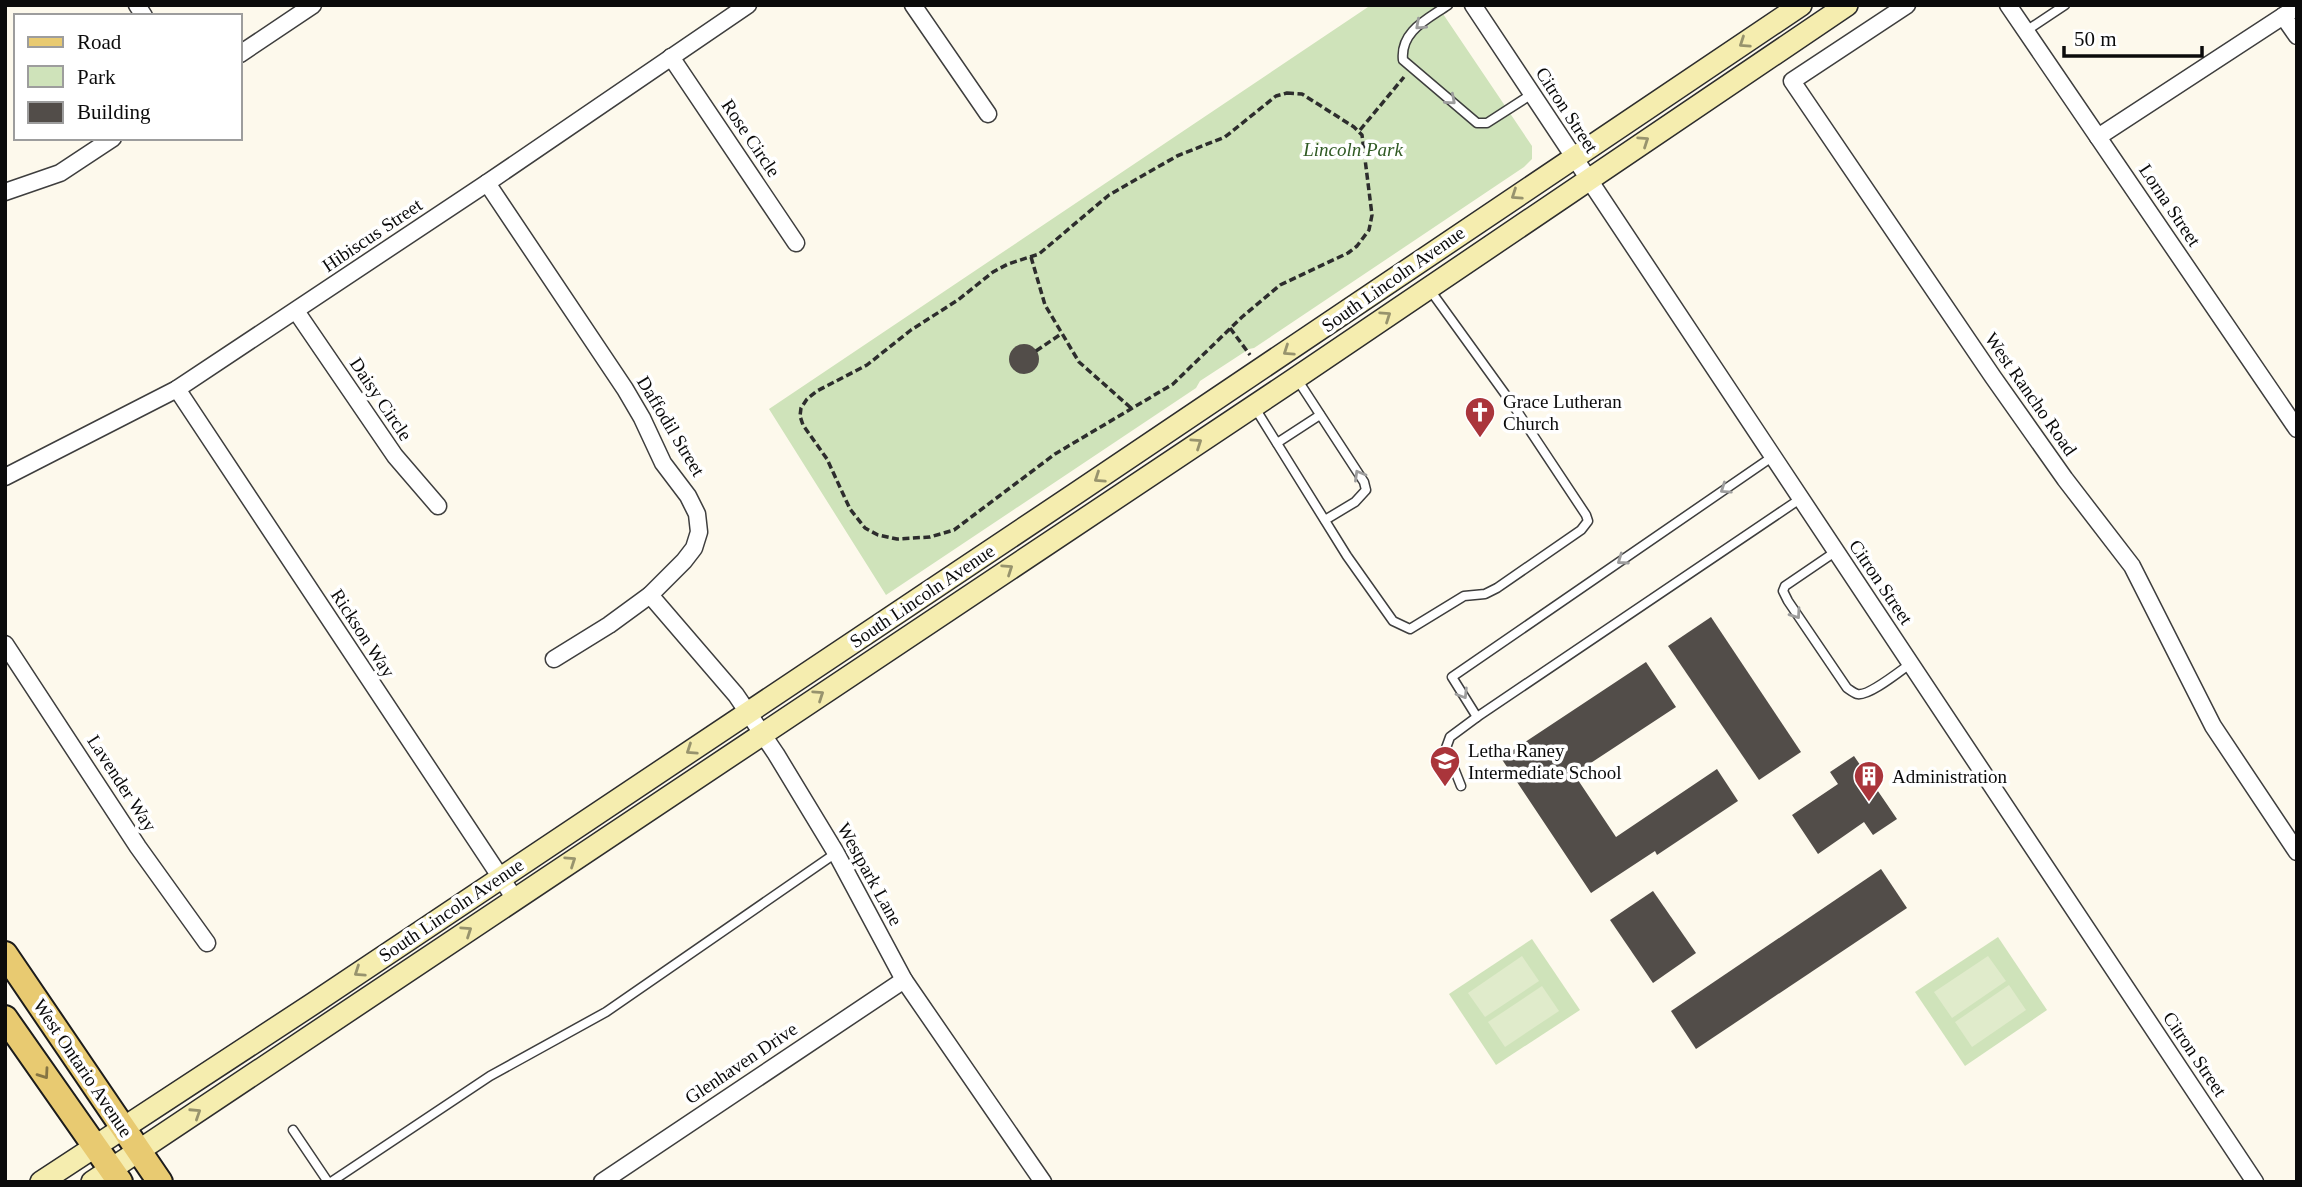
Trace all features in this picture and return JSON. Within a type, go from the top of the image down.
[{"type":"main road","name":"South Lincoln Avenue","points":[[41,1182],[1315,333],[1801,5]]},
{"type":"main road","name":"South Lincoln Avenue","points":[[108,1178],[139,1150],[1253,406],[1847,5]]},
{"type":"main road","name":"West Ontario Avenue","points":[[5,954],[160,1182]]},
{"type":"main road","name":"West Ontario Avenue","points":[[5,1018],[94,1147],[108,1178]]},
{"type":"street","points":[[242,53],[313,5]]},
{"type":"street","name":"Hibiscus Street","points":[[5,477],[177,389],[748,5]]},
{"type":"street","points":[[913,5],[988,114]]},
{"type":"street","name":"Citron Street","points":[[1473,5],[2255,1182]]},
{"type":"street","name":"West Rancho Road","points":[[1907,5],[1793,81],[1993,377],[2065,479],[2132,566],[2213,726],[2297,852]]},
{"type":"street","name":"Lorna Street","points":[[2008,5],[2297,429]]},
{"type":"street","points":[[2098,137],[2290,11],[2297,36]]},
{"type":"street","name":"Rose Circle","points":[[671,57],[796,243]]},
{"type":"street","points":[[5,192],[60,173],[110,140]]},
{"type":"street","name":"Daffodil Street","points":[[487,183],[625,389],[663,463],[688,496],[697,514],[699,532],[694,548],[684,561],[650,595],[609,625],[554,659]]},
{"type":"street","name":"Daisy Circle","points":[[296,311],[395,456],[438,506]]},
{"type":"street","name":"Rickson Way","points":[[177,389],[515,899]]},
{"type":"street","name":"Westpark Lane","points":[[650,595],[762,733],[836,853],[904,980],[1043,1182]]},
{"type":"street","name":"Lavender Way","points":[[5,644],[138,846],[207,943]]},
{"type":"street","name":"Glenhaven Drive","points":[[602,1182],[904,980]]},
{"type":"lane","points":[[1448,5],[1416,27],[1405,43],[1404,60],[1477,123],[1487,123],[1532,94]]},
{"type":"lane","points":[[2026,31],[2065,5]]},
{"type":"lane","points":[[1253,406],[1347,556],[1393,621],[1410,629],[1464,596],[1485,594],[1497,588],[1585,527],[1587,514],[1513,405],[1428,288]]},
{"type":"lane","points":[[1296,377],[1364,482],[1366,490],[1355,502],[1325,520]]},
{"type":"lane","points":[[1277,443],[1320,415]]},
{"type":"lane","points":[[1477,717],[1452,677],[1772,457]]},
{"type":"lane","points":[[1461,786],[1446,748],[1450,737],[1800,499]]},
{"type":"lane","points":[[1835,551],[1786,586],[1783,591],[1788,601],[1847,688],[1855,694],[1864,694],[1910,664]]},
{"type":"lane","points":[[293,1130],[329,1182],[490,1076],[606,1012],[836,853]]},
{"type":"path","points":[[1359,131],[1412,67]]},
{"type":"path","points":[[1287,93],[1302,94],[1359,131],[1362,135],[1372,215],[1368,230],[1357,246],[1348,253],[1280,285],[1230,328],[1180,378],[1055,454],[954,530],[930,537],[897,539],[878,535],[864,528],[856,519],[827,458],[803,425],[800,416],[807,399],[817,391],[867,365],[993,272],[1039,254],[1109,195],[1177,156],[1225,137],[1276,96],[1287,93]]},
{"type":"path","points":[[1031,257],[1045,305],[1079,362],[1131,408]]},
{"type":"path","points":[[1230,328],[1250,356]]},
{"type":"path","points":[[1036,351],[1061,334]]},
{"type":"green space","name":"Lincoln Park","points":[[1371,5],[1437,5],[1532,146],[1532,159],[1524,167],[1254,348],[1200,381],[1196,388],[886,595],[769,409]]},
{"type":"green space","points":[[1998,937],[2047,1010],[1965,1066],[1915,992]]},
{"type":"green space","points":[[1532,939],[1580,1010],[1496,1065],[1449,994]]},
{"type":"green space","points":[[1522,956],[1539,981],[1485,1017],[1468,993]]},
{"type":"green space","points":[[1988,956],[2006,981],[1952,1018],[1934,992]]},
{"type":"green space","points":[[2009,985],[2026,1010],[1972,1047],[1955,1022]]},
{"type":"green space","points":[[1542,986],[1559,1011],[1505,1047],[1488,1022]]},
{"type":"building","points":[[1024,344],[1034,349],[1039,359],[1034,369],[1024,374],[1014,369],[1009,359],[1014,349]]},
{"type":"building","points":[[1711,617],[1801,752],[1759,780],[1668,646]]},
{"type":"building","points":[[1646,662],[1676,707],[1574,774],[1616,837],[1717,769],[1738,801],[1657,855],[1655,851],[1591,893],[1501,758]]},
{"type":"building","points":[[1854,756],[1897,819],[1873,835],[1864,822],[1818,854],[1792,815],[1838,784],[1830,772]]},
{"type":"building","points":[[1881,869],[1907,908],[1696,1049],[1671,1011]]},
{"type":"building","points":[[1653,891],[1696,953],[1653,983],[1610,920]]},
{"type":"place","name":"Grace Lutheran Church","points":[[1480,439]]},
{"type":"place","name":"Letha Raney Intermediate School","points":[[1445,788]]},
{"type":"place","name":"Administration","points":[[1869,803]]}]
